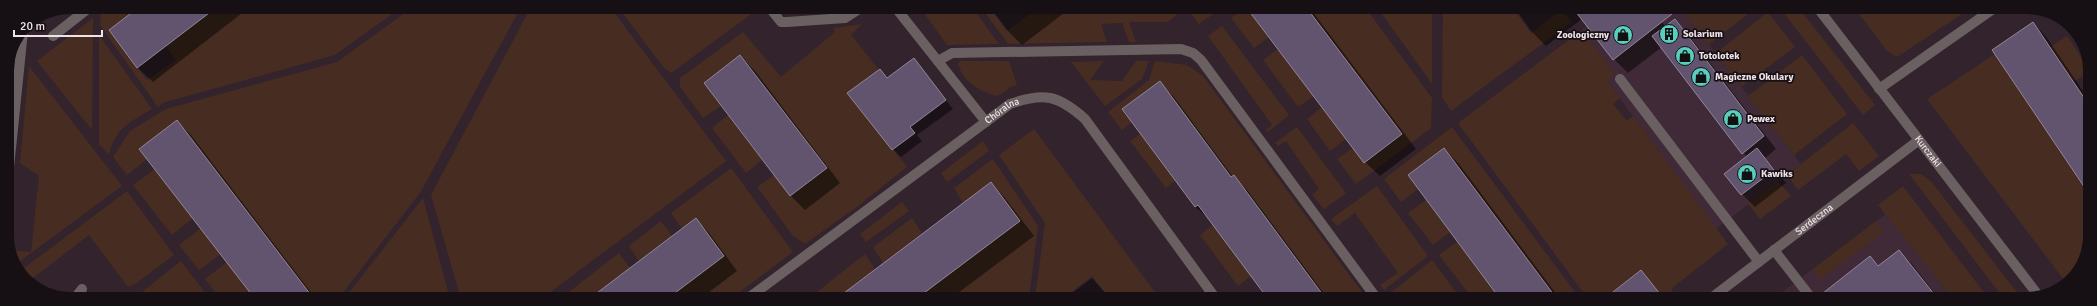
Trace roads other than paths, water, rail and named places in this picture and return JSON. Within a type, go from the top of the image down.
[{"type":"street","points":[[53,36],[81,14]]},
{"type":"street","points":[[775,14],[781,22],[845,18],[851,14]]},
{"type":"street","points":[[901,14],[986,122]]},
{"type":"street","name":"Kurczaki","points":[[1822,14],[2035,291]]},
{"type":"street","points":[[1879,88],[1987,14]]},
{"type":"street","points":[[14,119],[22,41]]},
{"type":"street","points":[[938,61],[952,53],[1181,49],[1193,53],[1201,60],[1372,292]]},
{"type":"street","points":[[1620,79],[1759,262]]},
{"type":"street","name":"Chóralna","points":[[756,292],[1010,104],[1029,97],[1052,97],[1069,105],[1085,119],[1211,292]]},
{"type":"street","name":"Serdeczna","points":[[1719,292],[1919,140]]},
{"type":"street","points":[[1774,250],[1807,292]]},
{"type":"place","name":"Solarium","points":[[1669,34]]},
{"type":"place","name":"Zoologiczny","points":[[1623,35]]},
{"type":"place","name":"Totolotek","points":[[1685,56]]},
{"type":"place","name":"Magiczne Okulary","points":[[1701,77]]},
{"type":"place","name":"Pewex","points":[[1733,119]]},
{"type":"place","name":"Kawiks","points":[[1747,174]]}]
